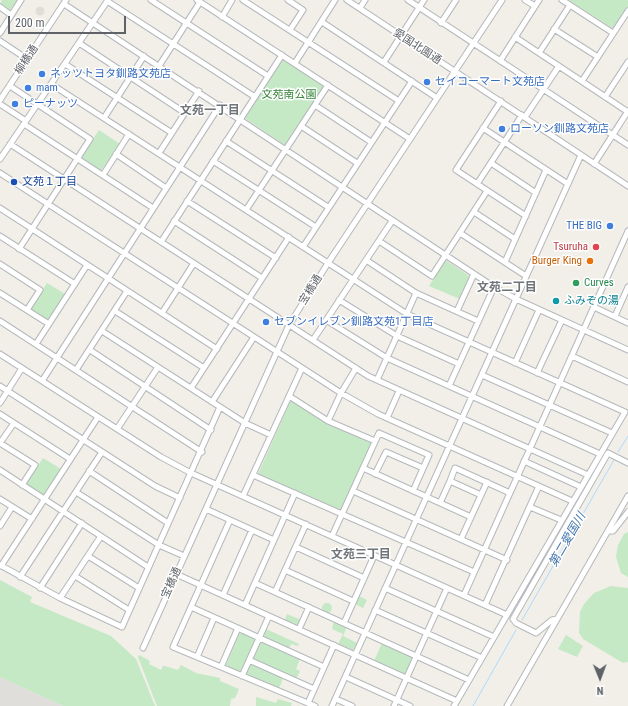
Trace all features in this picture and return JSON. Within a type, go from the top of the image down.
[{"type":"street","points":[[0,32],[21,0]]},
{"type":"street","points":[[0,159],[108,0],[254,97]]},
{"type":"street","points":[[151,0],[268,76]]},
{"type":"street","points":[[222,16],[232,0]]},
{"type":"street","points":[[243,0],[399,101]]},
{"type":"street","points":[[288,0],[303,10],[290,30]]},
{"type":"street","points":[[295,64],[335,0]]},
{"type":"street","name":"愛国北園通","points":[[347,0],[628,186]]},
{"type":"street","points":[[360,8],[365,0]]},
{"type":"street","points":[[408,0],[628,145]]},
{"type":"street","points":[[384,62],[424,0]]},
{"type":"street","points":[[441,23],[456,0]]},
{"type":"street","name":"宝橋通","points":[[143,648],[289,325],[328,263],[502,0]]},
{"type":"street","points":[[524,0],[535,6]]},
{"type":"street","points":[[500,61],[539,0]]},
{"type":"street","points":[[562,0],[613,33]]},
{"type":"street","points":[[159,66],[187,23],[199,1],[410,138]]},
{"type":"street","points":[[65,2],[92,23],[199,91],[392,221],[494,287],[539,310],[628,350]]},
{"type":"street","name":"柳橋通","points":[[0,100],[65,2]]},
{"type":"street","points":[[539,53],[570,5]]},
{"type":"street","points":[[0,7],[11,15]]},
{"type":"street","points":[[582,81],[628,11]]},
{"type":"street","points":[[622,20],[628,24]]},
{"type":"street","points":[[322,22],[438,98]]},
{"type":"street","points":[[554,29],[598,57]]},
{"type":"street","points":[[515,37],[628,112],[594,164]]},
{"type":"street","points":[[0,41],[27,59]]},
{"type":"street","points":[[79,43],[185,113]]},
{"type":"street","points":[[161,242],[282,55]]},
{"type":"street","points":[[104,118],[144,56]]},
{"type":"street","points":[[605,97],[628,62]]},
{"type":"street","points":[[65,64],[172,133]]},
{"type":"street","points":[[477,184],[504,142],[559,66]]},
{"type":"street","points":[[303,247],[412,81]]},
{"type":"street","points":[[51,84],[407,314],[625,412],[454,706]]},
{"type":"street","points":[[246,210],[328,84]]},
{"type":"street","points":[[10,86],[90,139],[19,249]]},
{"type":"street","points":[[159,153],[199,91]]},
{"type":"street","points":[[501,102],[456,170],[526,216]]},
{"type":"street","points":[[0,104],[77,159],[153,208]]},
{"type":"street","points":[[42,380],[220,105]]},
{"type":"street","points":[[315,105],[371,142]]},
{"type":"street","points":[[301,126],[357,163]]},
{"type":"street","points":[[483,128],[568,184]]},
{"type":"street","points":[[103,175],[130,134]]},
{"type":"street","points":[[226,141],[328,207]]},
{"type":"street","points":[[10,144],[356,368],[399,391],[588,475]]},
{"type":"street","points":[[116,154],[166,188]]},
{"type":"street","points":[[332,706],[581,155]]},
{"type":"street","points":[[213,161],[316,227]]},
{"type":"street","points":[[491,163],[536,193]]},
{"type":"street","points":[[505,262],[546,170]]},
{"type":"street","points":[[0,173],[341,393],[387,418],[572,501]]},
{"type":"street","points":[[379,241],[432,276],[487,191]]},
{"type":"street","points":[[187,201],[276,258]]},
{"type":"street","points":[[0,208],[217,349]]},
{"type":"street","points":[[474,212],[515,239]]},
{"type":"street","points":[[174,221],[262,278]]},
{"type":"street","points":[[313,340],[392,221]]},
{"type":"street","points":[[464,596],[594,307],[626,242],[628,231]]},
{"type":"street","points":[[460,233],[526,276]]},
{"type":"street","points":[[0,236],[75,284]]},
{"type":"street","points":[[191,388],[289,238]]},
{"type":"street","points":[[366,260],[416,293],[478,321]]},
{"type":"street","points":[[162,313],[194,263]]},
{"type":"street","points":[[0,264],[40,290],[27,310]]},
{"type":"street","points":[[36,344],[87,264]]},
{"type":"street","points":[[457,311],[474,274]]},
{"type":"street","points":[[448,386],[494,287]]},
{"type":"street","points":[[615,316],[626,295],[628,287]]},
{"type":"street","points":[[76,370],[127,291]]},
{"type":"street","points":[[0,293],[49,324]]},
{"type":"street","points":[[377,380],[416,293]]},
{"type":"street","points":[[339,300],[397,336],[459,364]]},
{"type":"street","points":[[594,307],[628,322]]},
{"type":"street","points":[[115,310],[204,368]]},
{"type":"street","points":[[515,363],[539,310]]},
{"type":"street","points":[[326,320],[387,358],[600,454]]},
{"type":"street","points":[[538,373],[562,320]]},
{"type":"street","points":[[0,321],[202,452]]},
{"type":"street","points":[[102,330],[245,423],[272,435]]},
{"type":"street","points":[[212,402],[254,337]]},
{"type":"street","points":[[90,350],[211,430]]},
{"type":"street","points":[[0,354],[161,457],[191,473],[507,615]]},
{"type":"street","points":[[572,356],[628,382]]},
{"type":"street","points":[[117,429],[158,367]]},
{"type":"street","points":[[0,403],[22,368]]},
{"type":"street","points":[[243,496],[302,368]]},
{"type":"street","points":[[328,421],[341,393],[356,368]]},
{"type":"street","points":[[482,375],[612,433]]},
{"type":"street","points":[[0,386],[155,486],[180,498]]},
{"type":"street","points":[[387,418],[399,391]]},
{"type":"street","points":[[289,396],[328,421],[375,441]]},
{"type":"street","points":[[98,417],[1,565],[40,588],[122,627],[168,523],[202,452],[220,407]]},
{"type":"street","points":[[0,414],[70,459]]},
{"type":"street","points":[[14,423],[0,443],[35,465],[22,485]]},
{"type":"street","points":[[332,536],[379,433],[429,455],[413,491]]},
{"type":"street","points":[[20,577],[102,452]]},
{"type":"street","points":[[375,474],[386,452],[423,468]]},
{"type":"street","points":[[557,619],[552,620],[536,633],[516,623],[513,619],[608,453],[628,463]]},
{"type":"street","points":[[524,462],[581,487]]},
{"type":"street","points":[[363,468],[471,517]]},
{"type":"street","points":[[440,503],[456,468],[510,493]]},
{"type":"street","points":[[0,470],[148,567]]},
{"type":"street","points":[[89,471],[168,523]]},
{"type":"street","points":[[253,475],[343,513],[474,572]]},
{"type":"street","points":[[450,480],[481,495]]},
{"type":"street","points":[[461,539],[487,482]]},
{"type":"street","points":[[485,605],[507,560],[539,486]]},
{"type":"street","points":[[353,491],[507,560]]},
{"type":"street","points":[[76,492],[159,545],[184,556]]},
{"type":"street","points":[[245,605],[295,493]]},
{"type":"street","points":[[507,706],[628,496]]},
{"type":"street","points":[[0,499],[32,519]]},
{"type":"street","points":[[0,526],[12,507]]},
{"type":"street","points":[[530,507],[561,520]]},
{"type":"street","points":[[206,509],[274,540]]},
{"type":"street","points":[[608,531],[613,531],[628,512]]},
{"type":"street","points":[[230,520],[173,647],[315,706]]},
{"type":"street","points":[[40,588],[82,523]]},
{"type":"street","points":[[275,592],[306,524]]},
{"type":"street","points":[[223,595],[252,530]]},
{"type":"street","points":[[60,598],[101,536]]},
{"type":"street","points":[[296,547],[364,578]]},
{"type":"street","points":[[88,556],[139,588]]},
{"type":"street","points":[[344,623],[374,556]]},
{"type":"street","points":[[285,570],[353,601]]},
{"type":"street","points":[[176,574],[457,701]]},
{"type":"street","points":[[75,576],[129,610]]},
{"type":"street","points":[[255,583],[469,680]]},
{"type":"street","points":[[385,588],[494,637]]},
{"type":"street","points":[[394,706],[447,588]]},
{"type":"street","points":[[191,607],[324,667]]},
{"type":"street","points":[[299,629],[309,608]]},
{"type":"street","points":[[375,610],[482,658]]},
{"type":"street","points":[[242,676],[269,616]]},
{"type":"street","points":[[196,657],[214,618]]},
{"type":"street","points":[[221,667],[238,628]]},
{"type":"street","points":[[308,703],[334,645]]},
{"type":"street","points":[[249,660],[314,689]]},
{"type":"street","points":[[346,677],[410,706]]},
{"type":"street","points":[[336,699],[352,706]]},
{"type":"shaded area","points":[[40,6],[45,11],[40,16],[35,11]]},
{"type":"shaded area","points":[[0,677],[63,706],[0,706]]},
{"type":"green space","points":[[2,0],[19,0],[9,11],[0,4]]},
{"type":"green space","points":[[568,0],[628,0],[628,7],[614,29]]},
{"type":"green space","name":"文苑南公園","points":[[283,58],[324,87],[285,145],[246,119],[245,116]]},
{"type":"green space","points":[[99,130],[120,144],[101,171],[81,157]]},
{"type":"green space","points":[[447,261],[469,277],[460,299],[429,286],[444,262]]},
{"type":"green space","points":[[47,283],[65,294],[48,322],[30,310]]},
{"type":"green space","points":[[291,400],[325,422],[372,443],[341,510],[258,474]]},
{"type":"green space","points":[[43,458],[61,469],[44,496],[26,484]]},
{"type":"green space","points":[[628,532],[628,577],[621,573],[616,557],[618,545],[624,534]]},
{"type":"green space","points":[[0,580],[32,597],[30,602],[111,636],[136,659],[155,706],[63,706],[0,677]]},
{"type":"green space","points":[[611,586],[628,588],[628,662],[623,663],[583,639],[579,633],[580,612],[584,604],[594,593]]},
{"type":"green space","points":[[359,596],[367,600],[363,608],[355,604]]},
{"type":"green space","points":[[325,603],[329,603],[331,604],[331,612],[325,613],[322,610],[322,606]]},
{"type":"green space","points":[[287,614],[301,620],[298,625],[285,620]]},
{"type":"green space","points":[[334,621],[347,627],[343,636],[357,643],[353,650],[338,644],[343,634],[332,629]]},
{"type":"green space","points":[[266,629],[299,644],[298,646],[291,644],[289,649],[264,637]]},
{"type":"green space","points":[[242,633],[255,638],[256,640],[241,673],[226,665],[239,634]]},
{"type":"green space","points":[[566,635],[583,646],[577,657],[558,649]]},
{"type":"green space","points":[[262,642],[300,659],[296,669],[300,671],[296,679],[253,659],[260,643]]},
{"type":"green space","points":[[382,643],[413,656],[414,659],[407,674],[374,661]]},
{"type":"green space","points":[[139,655],[150,661],[149,664],[161,670],[163,666],[165,666],[178,670],[181,665],[196,673],[220,678],[220,681],[239,689],[235,698],[231,699],[230,706],[157,706],[138,657]]},
{"type":"green space","points":[[250,664],[283,678],[279,689],[246,675]]},
{"type":"green space","points":[[256,697],[276,703],[278,699],[292,703],[291,706],[256,706]]},
{"type":"waterway","name":"第二愛国川","points":[[618,452],[628,436]]},
{"type":"waterway","name":"第二愛国川","points":[[522,620],[614,460]]},
{"type":"waterway","name":"第二愛国川","points":[[473,706],[516,630]]},
{"type":"place","name":"ネッツトヨタ釧路文苑店","points":[[42,74]]},
{"type":"place","name":"セイコーマート文苑店","points":[[427,82]]},
{"type":"place","name":"mam","points":[[28,88]]},
{"type":"place","name":"ピーナッツ","points":[[15,104]]},
{"type":"place","name":"ローソン釧路文苑店","points":[[502,129]]},
{"type":"place","name":"文苑１丁目","points":[[14,182]]},
{"type":"place","name":"THE BIG","points":[[610,226]]},
{"type":"place","name":"Tsuruha","points":[[596,247]]},
{"type":"place","name":"Burger King","points":[[590,261]]},
{"type":"place","name":"Curves","points":[[576,283]]},
{"type":"place","name":"ふみぞの湯","points":[[556,301]]},
{"type":"place","name":"セブンイレブン釧路文苑1丁目店","points":[[266,322]]},
{"type":"district","name":"文苑一丁目","points":[[210,111]]},
{"type":"district","name":"文苑二丁目","points":[[507,288]]},
{"type":"district","name":"文苑三丁目","points":[[361,555]]}]
